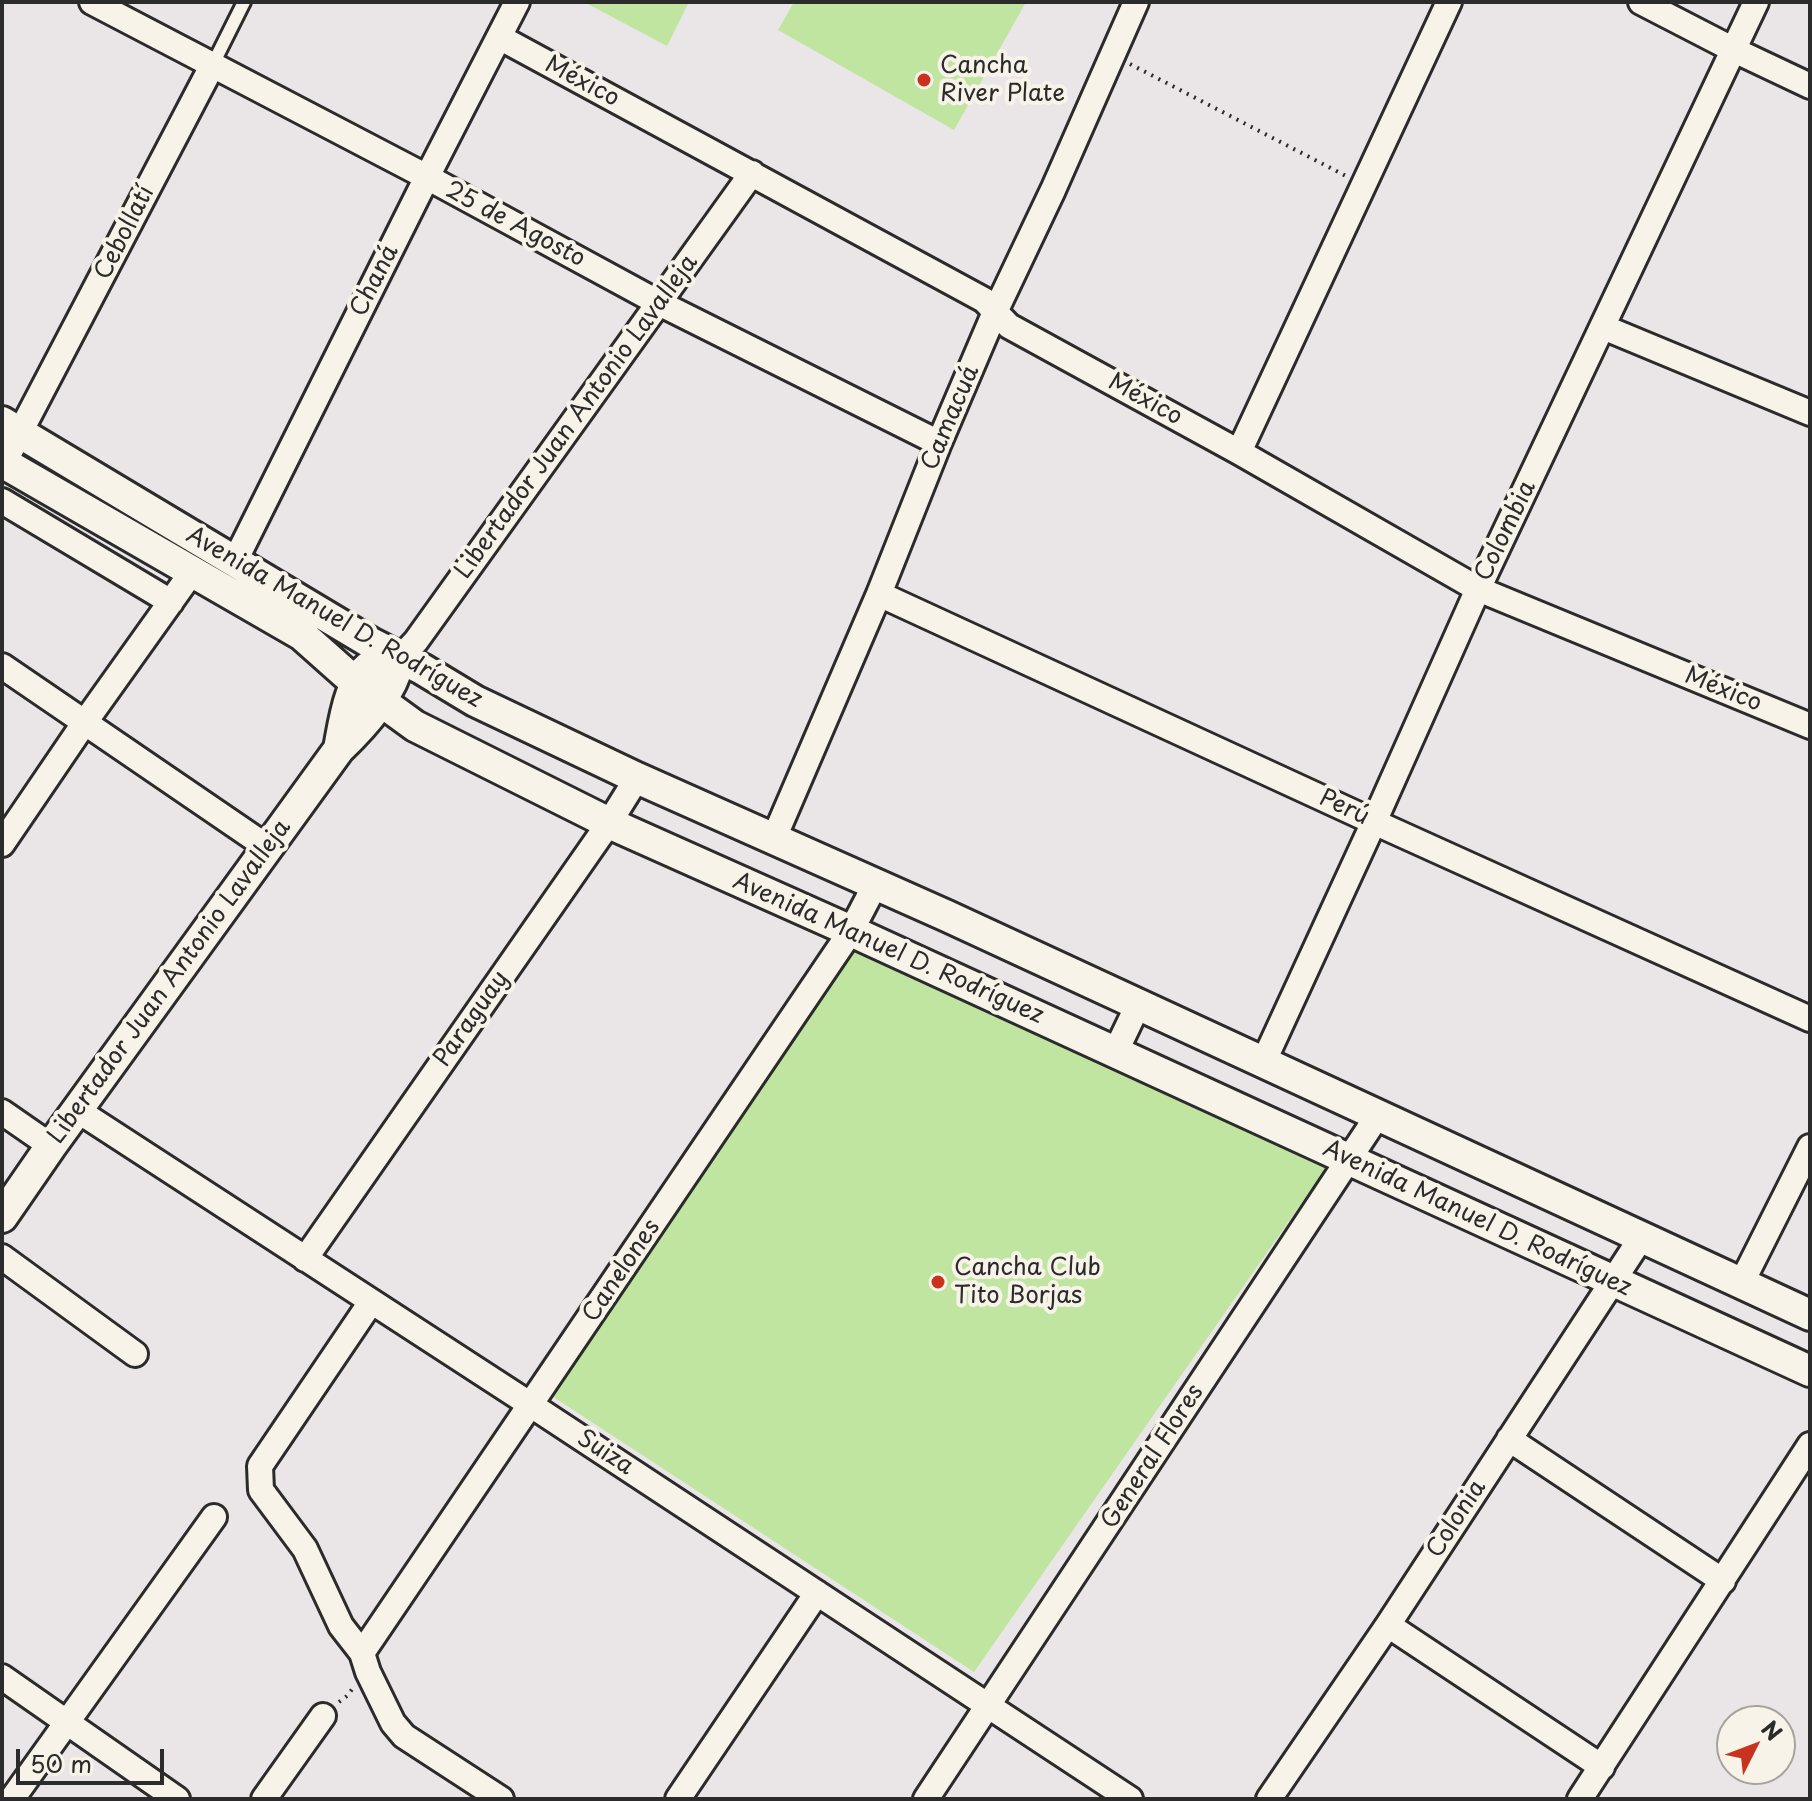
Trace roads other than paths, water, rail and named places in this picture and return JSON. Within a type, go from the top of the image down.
[{"type":"street","name":"25 de Agosto","points":[[92,2],[427,177],[659,303],[939,443]]},
{"type":"street","name":"Chaná","points":[[235,561],[517,2]]},
{"type":"street","name":"Camacuá","points":[[774,838],[995,312],[1136,2]]},
{"type":"street","points":[[1239,452],[1449,2]]},
{"type":"street","points":[[1641,2],[1810,86]]},
{"type":"street","name":"Colombia","points":[[1263,1063],[1478,589],[1756,2]]},
{"type":"street","name":"México","points":[[499,37],[984,300],[1009,326],[1239,452],[1478,589],[1810,726]]},
{"type":"street","name":"Cebollatí","points":[[3,462],[11,428],[213,64]]},
{"type":"street","name":"Libertador Juan Antonio Lavalleja","points":[[2,1217],[339,749],[348,706],[368,692],[371,665],[400,658],[416,641],[752,173]]},
{"type":"street","points":[[1603,327],[1810,413]]},
{"type":"street","name":"Avenida Manuel D. Rodríguez","points":[[11,428],[475,701],[1810,1315]]},
{"type":"street","name":"Avenida Manuel D. Rodríguez","points":[[3,462],[302,635],[368,692],[415,726],[609,823],[1810,1371]]},
{"type":"street","points":[[2,501],[171,602]]},
{"type":"street","points":[[2,844],[192,572]]},
{"type":"street","name":"Perú","points":[[879,594],[1810,1019]]},
{"type":"street","points":[[2,666],[267,847]]},
{"type":"street","name":"Paraguay","points":[[305,1259],[609,823],[637,778]]},
{"type":"street","name":"Canelones","points":[[365,1662],[531,1405],[851,931],[875,885]]},
{"type":"street","points":[[1115,1053],[1138,1005]]},
{"type":"street","name":"Suiza","points":[[77,1110],[1130,1799]]},
{"type":"street","points":[[2,1112],[51,1146]]},
{"type":"street","name":"General Flores","points":[[926,1799],[1378,1115]]},
{"type":"street","points":[[1742,1282],[1810,1147]]},
{"type":"street","name":"Colonia","points":[[1269,1799],[1388,1625],[1641,1238]]},
{"type":"street","points":[[2,1257],[135,1354]]},
{"type":"street","points":[[371,1302],[260,1466],[261,1490],[305,1549],[341,1626],[365,1662],[393,1723],[404,1736],[501,1799]]},
{"type":"street","points":[[1509,1439],[1723,1581]]},
{"type":"street","points":[[1580,1799],[1810,1445]]},
{"type":"street","points":[[12,1799],[214,1517]]},
{"type":"street","points":[[678,1799],[817,1593]]},
{"type":"street","points":[[1388,1625],[1602,1767]]},
{"type":"street","points":[[2,1677],[177,1799]]},
{"type":"street","points":[[264,1799],[323,1716]]},
{"type":"lane","name":"Cebollatí","points":[[213,64],[244,2]]},
{"type":"place","name":"Cancha River Plate","points":[[924,80]]},
{"type":"place","name":"Cancha Club Tito Borjas","points":[[938,1282]]}]
